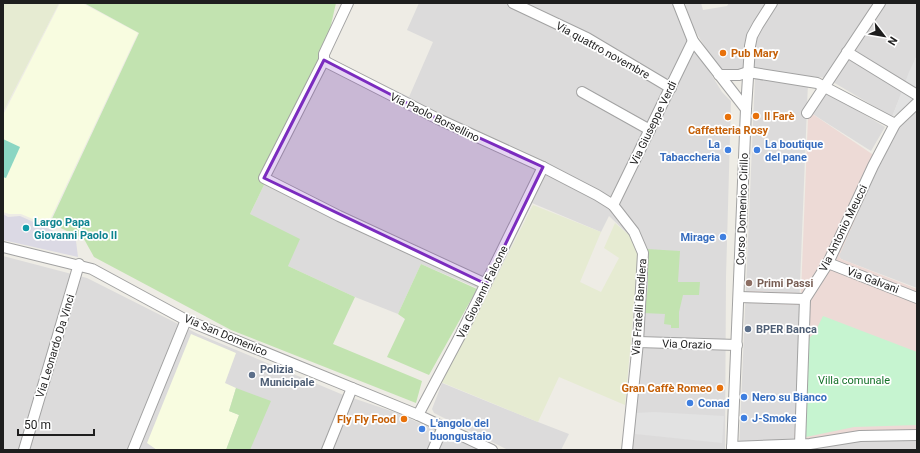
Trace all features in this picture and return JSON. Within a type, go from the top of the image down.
[{"type":"street","points":[[348,3],[324,54],[326,62],[264,178],[339,216],[486,284]]},
{"type":"street","name":"Via quattro novembre","points":[[513,3],[587,38],[671,88]]},
{"type":"street","points":[[678,3],[693,41],[746,110]]},
{"type":"street","name":"Corso Domenico Cirillo","points":[[732,448],[748,72],[752,36],[772,3]]},
{"type":"street","points":[[807,113],[880,3]]},
{"type":"street","name":"Via Giuseppe Verdi","points":[[613,205],[693,41]]},
{"type":"street","points":[[847,52],[917,95]]},
{"type":"street","name":"Via Paolo Borsellino","points":[[326,62],[438,120],[543,167]]},
{"type":"street","points":[[719,75],[739,75],[748,72],[817,83],[895,124]]},
{"type":"street","points":[[582,92],[650,130]]},
{"type":"street","name":"Via Antonio Meucci","points":[[806,298],[828,263],[873,166],[895,124],[917,103]]},
{"type":"street","name":"Via Fratelli Bandiera","points":[[543,167],[613,205],[634,232],[643,253],[638,342],[627,450]]},
{"type":"street","name":"Via Giovanni Falcone","points":[[418,415],[486,284],[543,167]]},
{"type":"street","name":"Via San Domenico","points":[[3,247],[79,264],[109,277],[185,323],[418,415],[492,450]]},
{"type":"street","name":"Via Galvani","points":[[828,263],[917,298]]},
{"type":"street","name":"Via Leonardo Da Vinci","points":[[24,450],[79,264]]},
{"type":"street","points":[[739,297],[806,298],[800,445]]},
{"type":"street","points":[[133,450],[185,323]]},
{"type":"street","name":"Via Orazio","points":[[638,342],[737,346]]},
{"type":"street","points":[[327,450],[352,388]]},
{"type":"street","points":[[433,450],[443,426]]},
{"type":"street","points":[[732,448],[800,445],[860,436],[917,435]]},
{"type":"highlighted area","points":[[324,60],[438,119],[543,167],[486,284],[264,178]]},
{"type":"shaded area","points":[[3,3],[59,3],[3,112]]},
{"type":"shaded area","points":[[60,3],[82,3],[138,33],[49,222],[42,219],[40,222],[21,214],[9,214],[3,212],[3,115]]},
{"type":"shaded area","points":[[419,3],[677,3],[695,48],[722,92],[731,101],[726,277],[725,450],[625,450],[632,369],[639,253],[629,235],[609,216],[601,232],[532,203],[489,293],[421,264],[398,314],[355,297],[288,266],[250,214],[322,64],[328,57],[409,97],[433,42],[407,30]]},
{"type":"shaded area","points":[[685,3],[701,3],[703,10],[727,6],[729,3],[876,3],[827,78],[756,71],[720,71],[692,26]]},
{"type":"shaded area","points":[[884,3],[917,3],[917,55],[892,117],[833,82]]},
{"type":"shaded area","points":[[917,55],[917,100],[892,117],[909,72]]},
{"type":"shaded area","points":[[755,77],[808,82],[799,309],[809,309],[795,450],[739,450]]},
{"type":"shaded area","points":[[825,91],[885,127],[871,151],[811,113]]},
{"type":"shaded area","points":[[917,111],[917,288],[841,259],[839,256],[881,160],[898,129]]},
{"type":"shaded area","points":[[811,113],[881,160],[839,256],[841,259],[917,289],[917,439],[857,440],[817,445],[802,450],[736,450],[794,443],[802,305],[748,303],[749,291],[801,293],[808,117]]},
{"type":"shaded area","points":[[533,205],[601,232],[580,282],[601,292],[619,258],[604,248],[615,223],[629,235],[639,253],[625,405],[559,377],[538,422],[441,382]]},
{"type":"shaded area","name":"Largo Papa Giovanni Paolo II","points":[[3,214],[8,217],[20,216],[76,241],[78,257],[3,240]]},
{"type":"shaded area","points":[[3,256],[87,278],[198,334],[341,394],[397,413],[480,450],[3,450]]},
{"type":"shaded area","points":[[191,334],[236,353],[225,383],[236,388],[229,411],[239,415],[226,450],[157,450],[147,443]]},
{"type":"shaded area","points":[[442,383],[569,434],[561,450],[508,450],[434,413],[432,409]]},
{"type":"shaded area","points":[[654,412],[724,416],[722,443],[635,434],[636,413]]},
{"type":"shaded area","points":[[903,438],[917,440],[917,450],[796,450],[856,441]]},
{"type":"green space","points":[[84,3],[336,3],[322,64],[250,214],[300,239],[288,266],[355,297],[333,344],[422,381],[416,403],[231,330],[94,257],[84,239],[50,223],[139,33]]},
{"type":"green space","points":[[3,139],[20,147],[6,178],[3,177]]},
{"type":"green space","points":[[647,249],[680,251],[678,282],[700,282],[699,295],[683,295],[679,312],[679,328],[671,328],[671,325],[664,324],[665,314],[643,313],[648,289]]},
{"type":"green space","points":[[421,264],[477,289],[429,375],[387,357],[405,319],[398,314]]},
{"type":"green space","name":"Villa comunale","points":[[823,316],[917,352],[917,425],[854,427],[801,438],[809,338],[814,334]]},
{"type":"green space","points":[[236,388],[271,401],[250,450],[226,450],[239,415],[229,411]]},
{"type":"place","name":"Pub Mary","points":[[723,53]]},
{"type":"place","name":"Il Farè","points":[[756,116]]},
{"type":"place","name":"Caffetteria Rosy","points":[[728,117]]},
{"type":"place","name":"La Tabaccheria","points":[[728,150]]},
{"type":"place","name":"La boutique del pane","points":[[757,150]]},
{"type":"place","name":"Largo Papa Giovanni Paolo II","points":[[26,228]]},
{"type":"place","name":"Mirage","points":[[723,237]]},
{"type":"place","name":"Primi Passi","points":[[749,283]]},
{"type":"place","name":"BPER Banca","points":[[748,329]]},
{"type":"place","name":"Polizia Municipale","points":[[252,375]]},
{"type":"place","name":"Gran Caffè Romeo","points":[[720,388]]},
{"type":"place","name":"Nero su Bianco","points":[[744,397]]},
{"type":"place","name":"Conad","points":[[690,403]]},
{"type":"place","name":"J-Smoke","points":[[744,418]]},
{"type":"place","name":"Fly Fly Food","points":[[404,419]]},
{"type":"place","name":"L'angolo del buongustaio","points":[[422,429]]}]
